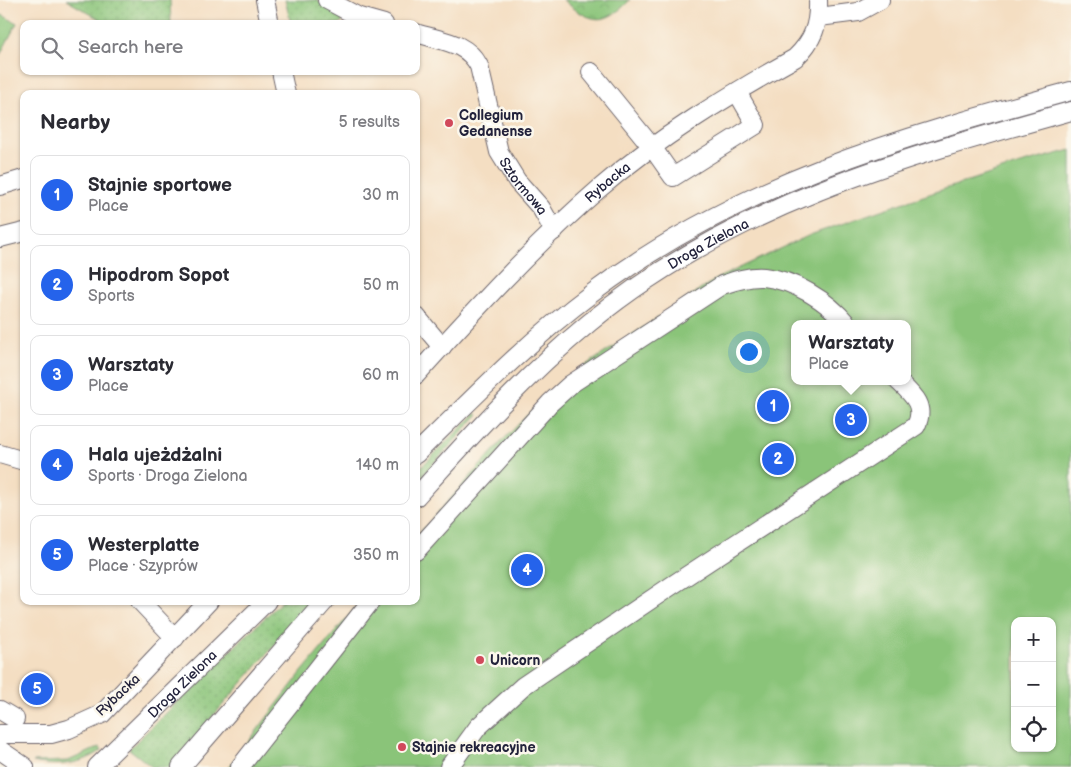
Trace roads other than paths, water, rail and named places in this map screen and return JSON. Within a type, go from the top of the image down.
[{"type":"street","points":[[265,0],[269,20]]},
{"type":"street","points":[[327,0],[359,17],[370,20]]},
{"type":"street","points":[[818,9],[858,12],[880,0]]},
{"type":"street","name":"Rybacka","points":[[420,371],[554,231],[600,188],[652,146],[800,53],[815,33],[818,9]]},
{"type":"street","name":"Sztormowa","points":[[420,34],[464,47],[473,54],[479,66],[499,152],[517,181],[541,208],[554,231]]},
{"type":"street","points":[[591,72],[652,146],[673,178],[756,125],[737,92]]},
{"type":"street","points":[[282,75],[285,90]]},
{"type":"street","name":"Droga Zielona","points":[[420,450],[501,371],[550,327],[617,275],[674,239],[732,207],[831,163],[975,117],[1071,91]]},
{"type":"street","name":"Droga Zielona","points":[[420,493],[494,411],[550,356],[591,321],[673,263],[730,230],[808,194],[889,164],[1071,111]]},
{"type":"street","points":[[0,186],[20,180]]},
{"type":"street","points":[[0,238],[20,233]]},
{"type":"street","points":[[420,547],[550,403],[564,390],[722,285],[749,278],[776,279],[826,304],[843,320]]},
{"type":"street","points":[[420,321],[442,347]]},
{"type":"street","points":[[449,767],[478,727],[523,686],[671,586],[916,426],[921,416],[920,407],[901,385]]},
{"type":"street","points":[[0,454],[20,460]]},
{"type":"street","points":[[144,605],[175,638]]},
{"type":"street","name":"Rybacka","points":[[0,734],[51,734],[69,729],[102,714],[205,605]]},
{"type":"street","name":"Droga Zielona","points":[[97,767],[263,605]]},
{"type":"street","points":[[181,767],[322,605]]},
{"type":"street","points":[[240,767],[368,605]]},
{"type":"street","points":[[0,750],[25,767]]},
{"type":"place","name":"Collegium Gedanense","points":[[449,123]]},
{"type":"place","name":"Stajnie sportowe","points":[[773,406]]},
{"type":"place","name":"Warsztaty","points":[[851,420]]},
{"type":"place","name":"Hipodrom Sopot","points":[[778,459]]},
{"type":"place","name":"Hala ujeżdżalni","points":[[527,570]]},
{"type":"place","name":"Unicorn","points":[[480,660]]},
{"type":"place","name":"Westerplatte","points":[[37,689]]},
{"type":"place","name":"Stajnie rekreacyjne","points":[[402,747]]}]
